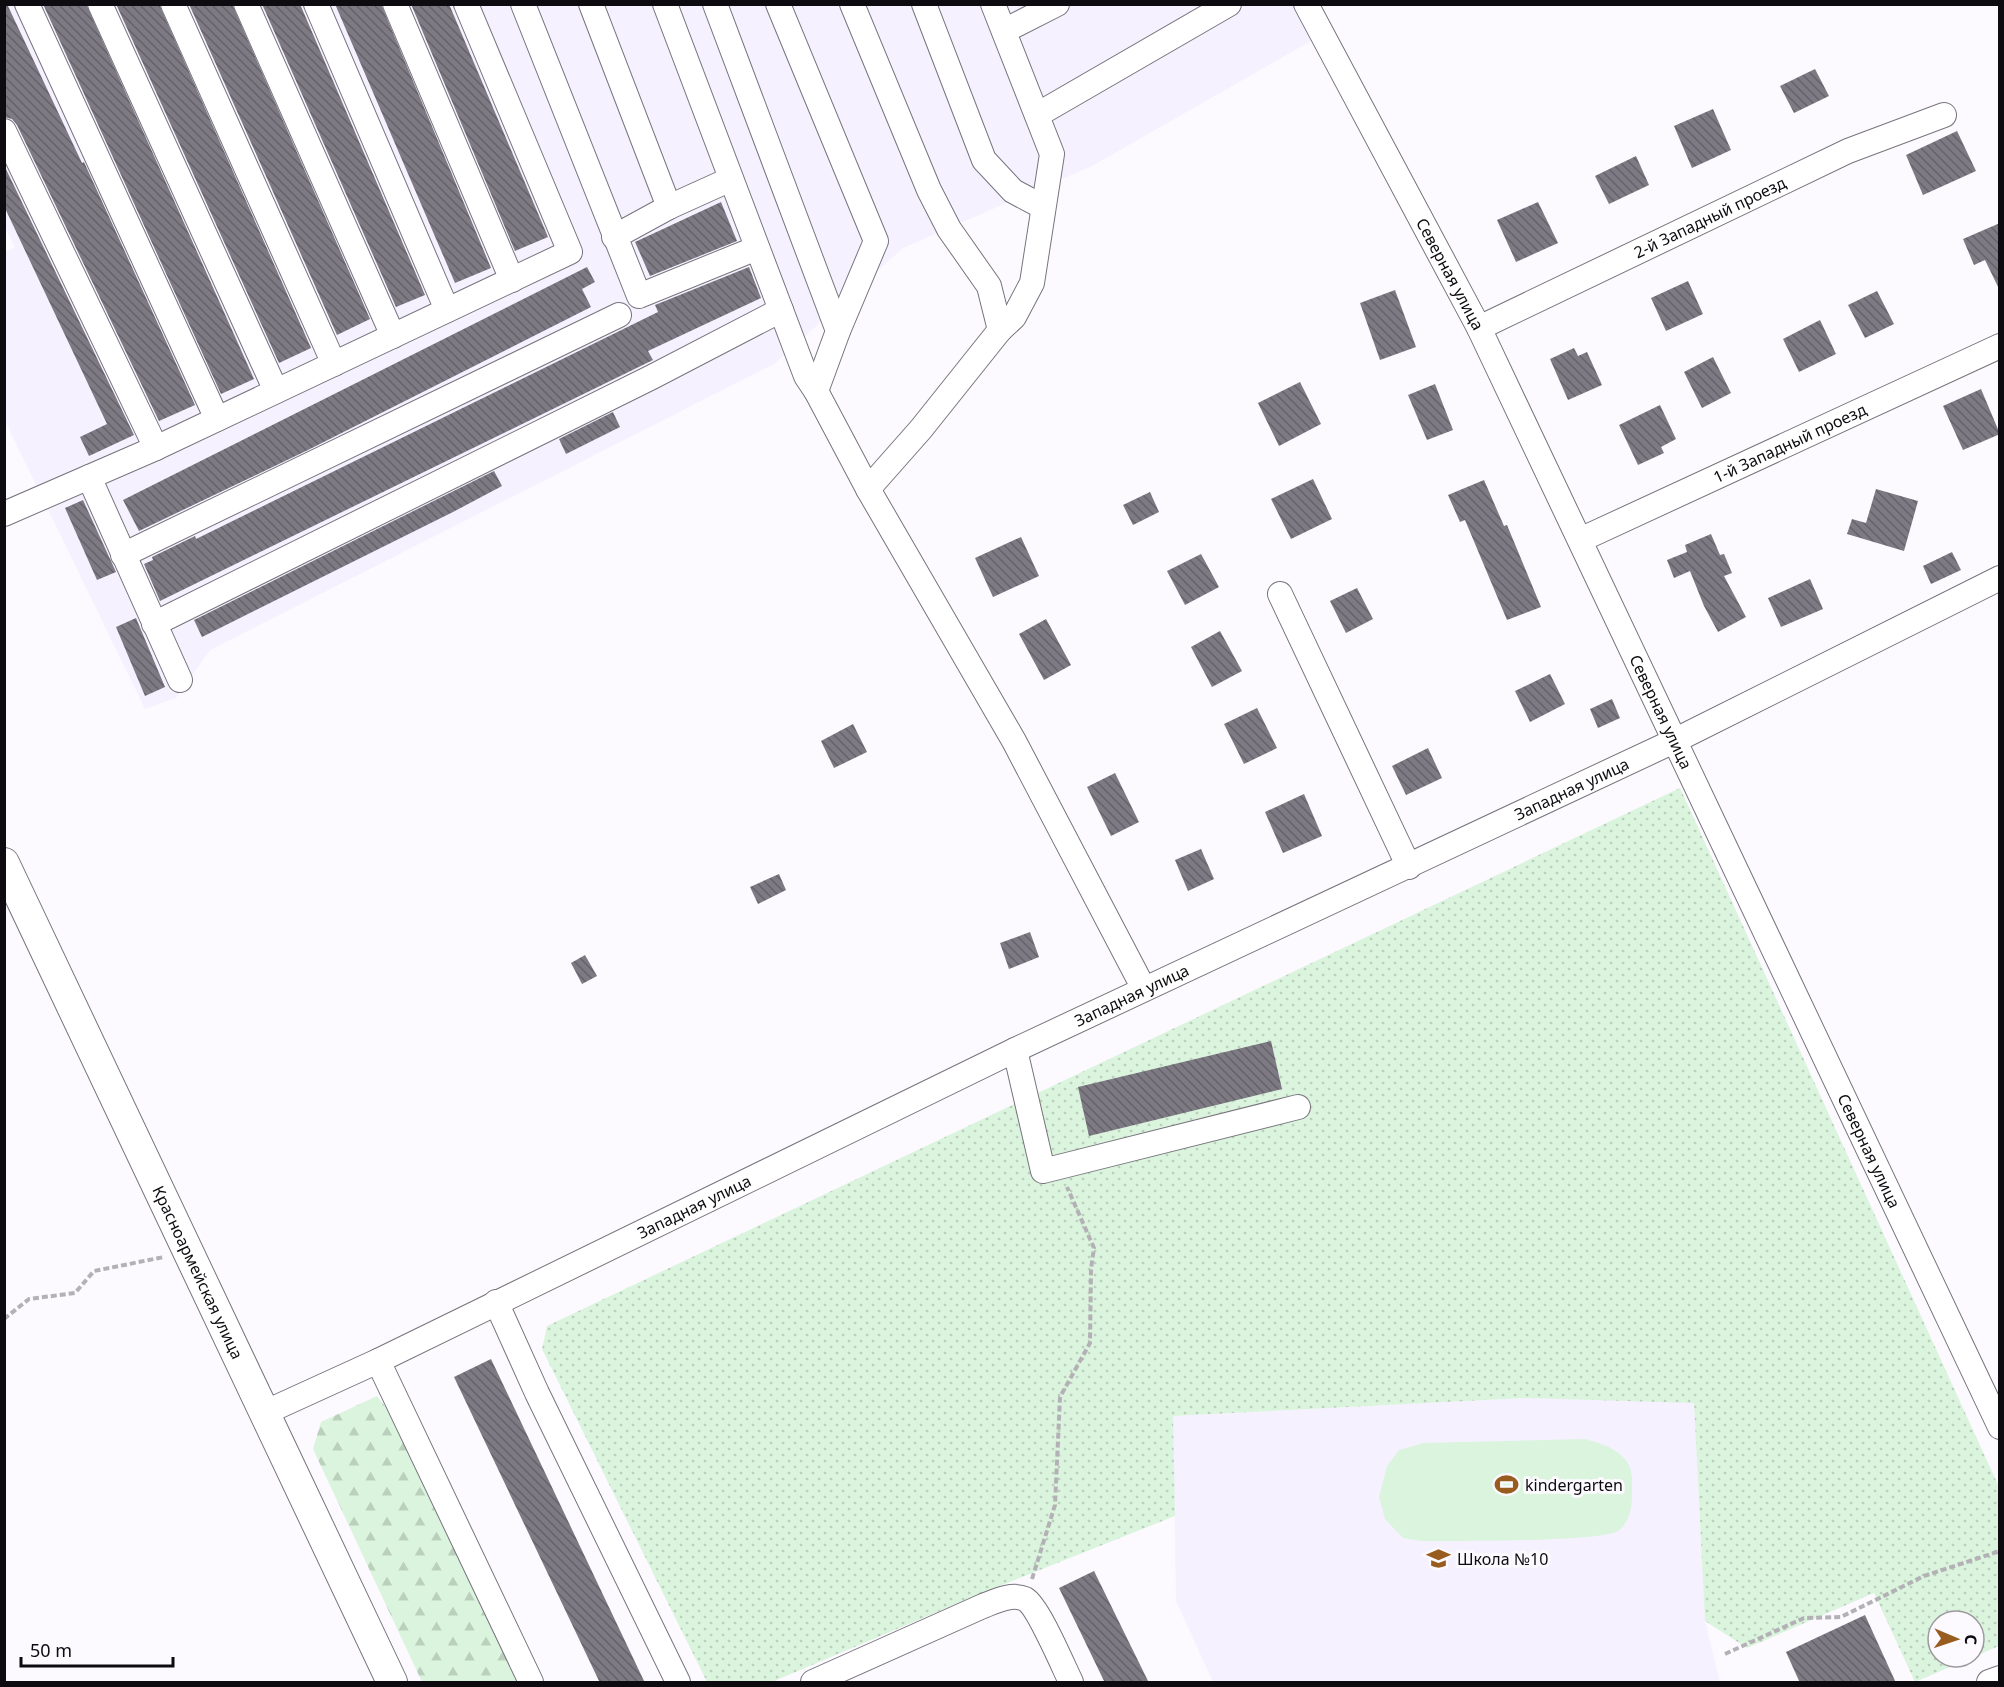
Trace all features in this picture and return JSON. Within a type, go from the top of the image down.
[{"type":"main road","name":"Красноармейская улица","points":[[4,863],[392,1683]]},
{"type":"street","points":[[27,4],[217,419]]},
{"type":"street","points":[[100,4],[276,391]]},
{"type":"street","points":[[173,4],[334,363]]},
{"type":"street","points":[[246,4],[393,336]]},
{"type":"street","points":[[316,4],[447,310]]},
{"type":"street","points":[[395,4],[512,280]]},
{"type":"street","points":[[4,514],[156,448],[570,252],[466,4]]},
{"type":"street","points":[[523,4],[639,296],[757,248]]},
{"type":"street","points":[[591,4],[669,207]]},
{"type":"street","points":[[665,4],[811,384],[868,489],[1014,741],[1144,989]]},
{"type":"street","points":[[715,4],[838,331]]},
{"type":"street","points":[[778,4],[876,242],[838,331],[811,384]]},
{"type":"street","points":[[852,4],[929,190],[949,229],[989,286],[1000,330]]},
{"type":"street","points":[[924,4],[984,160],[1013,191],[1043,207]]},
{"type":"street","points":[[868,489],[921,429],[1000,330],[1014,317],[1032,283],[1052,154],[993,4]]},
{"type":"street","points":[[1004,31],[1057,4]]},
{"type":"street","points":[[1036,115],[1229,4]]},
{"type":"street","name":"Северная улица","points":[[1306,4],[1479,328],[2000,1427]]},
{"type":"street","name":"2-й Западный проезд","points":[[1479,328],[1848,151],[1944,115]]},
{"type":"street","points":[[4,131],[156,448]]},
{"type":"street","points":[[614,237],[669,207],[731,179]]},
{"type":"street","points":[[154,624],[652,377],[781,310]]},
{"type":"street","points":[[123,555],[619,315]]},
{"type":"street","name":"1-й Западный проезд","points":[[1580,540],[2000,346]]},
{"type":"street","points":[[89,477],[180,680]]},
{"type":"street","name":"Западная улица","points":[[264,1413],[378,1361],[1015,1050],[1674,741],[2000,578]]},
{"type":"street","points":[[1280,594],[1409,867]]},
{"type":"street","points":[[1015,1050],[1043,1170],[1298,1107]]},
{"type":"street","points":[[496,1302],[542,1404],[678,1683]]},
{"type":"street","points":[[378,1361],[531,1683]]},
{"type":"street","points":[[813,1683],[983,1606],[1000,1599],[1014,1597],[1026,1600],[1041,1621],[1071,1683]]},
{"type":"street","points":[[1989,1683],[2000,1678]]},
{"type":"path","points":[[1026,1600],[1055,1506],[1060,1396],[1090,1343],[1091,1269],[1094,1248],[1058,1167]]},
{"type":"path","points":[[4,1319],[29,1299],[75,1293],[94,1271],[188,1252]]},
{"type":"path","points":[[1725,1654],[1804,1618],[1841,1617],[1924,1576],[2000,1551]]},
{"type":"shaded area","points":[[1308,4],[1323,34],[1092,166],[903,248],[774,364],[210,650],[176,698],[145,709],[5,421],[5,252],[15,247],[4,225],[5,5]]},
{"type":"shaded area","name":"Школа №10","points":[[1525,1398],[1694,1402],[1705,1621],[1720,1682],[1213,1682],[1176,1601],[1173,1416]]},
{"type":"green space","points":[[1680,788],[1999,1487],[1999,1646],[1986,1652],[1986,1609],[1926,1609],[1926,1669],[1945,1669],[1915,1682],[1874,1593],[1747,1648],[1705,1621],[1694,1403],[1525,1398],[1173,1416],[1175,1516],[982,1593],[772,1682],[707,1682],[542,1349],[547,1326]]},
{"type":"green space","points":[[377,1396],[393,1416],[520,1682],[422,1682],[313,1449],[321,1422]]},
{"type":"green space","name":"kindergarten","points":[[1585,1439],[1610,1447],[1623,1457],[1631,1471],[1631,1507],[1627,1520],[1618,1531],[1606,1535],[1557,1539],[1422,1541],[1403,1538],[1385,1519],[1379,1497],[1387,1466],[1399,1450],[1424,1443]]},
{"type":"building","points":[[4,4],[7,4],[82,163],[84,162],[195,405],[159,421],[17,125],[12,119],[4,117]]},
{"type":"building","points":[[43,4],[86,4],[254,379],[221,394]]},
{"type":"building","points":[[116,4],[159,4],[311,348],[279,363]]},
{"type":"building","points":[[189,4],[232,4],[370,319],[337,335]]},
{"type":"building","points":[[262,4],[300,4],[425,295],[396,307]]},
{"type":"building","points":[[335,4],[381,4],[491,268],[455,283]]},
{"type":"building","points":[[411,4],[449,4],[548,237],[515,251]]},
{"type":"building","points":[[1815,69],[1829,96],[1794,113],[1780,86]]},
{"type":"building","points":[[1713,109],[1731,150],[1692,168],[1674,126]]},
{"type":"building","points":[[1957,131],[1976,171],[1923,195],[1906,155]]},
{"type":"building","points":[[1636,156],[1649,185],[1609,204],[1595,176]]},
{"type":"building","points":[[4,165],[134,435],[89,456],[80,437],[107,424],[4,206]]},
{"type":"building","points":[[721,202],[737,241],[650,276],[635,242]]},
{"type":"building","points":[[1538,202],[1558,243],[1516,262],[1497,220]]},
{"type":"building","points":[[2000,223],[2000,291],[1985,260],[1974,265],[1963,239]]},
{"type":"building","points":[[587,267],[595,282],[582,289],[591,307],[308,450],[139,531],[123,500]]},
{"type":"building","points":[[749,267],[761,298],[648,351],[653,360],[160,601],[144,564],[153,560],[152,557],[195,536],[196,539],[658,312],[655,305]]},
{"type":"building","points":[[1688,281],[1703,314],[1666,331],[1651,298]]},
{"type":"building","points":[[1395,290],[1416,347],[1380,360],[1360,303]]},
{"type":"building","points":[[1877,291],[1894,324],[1865,338],[1848,305]]},
{"type":"building","points":[[1820,320],[1836,354],[1799,372],[1783,339]]},
{"type":"building","points":[[1574,348],[1578,356],[1587,352],[1602,385],[1568,400],[1550,359]]},
{"type":"building","points":[[1713,357],[1731,393],[1702,408],[1684,372]]},
{"type":"building","points":[[1300,382],[1321,424],[1279,446],[1258,403]]},
{"type":"building","points":[[1435,384],[1453,430],[1427,440],[1408,395]]},
{"type":"building","points":[[1981,389],[2000,434],[1963,450],[1943,406]]},
{"type":"building","points":[[1660,405],[1676,439],[1661,447],[1664,453],[1638,465],[1619,425]]},
{"type":"building","points":[[613,412],[620,427],[566,454],[559,439]]},
{"type":"building","points":[[494,471],[502,486],[202,637],[194,620]]},
{"type":"building","points":[[1313,479],[1332,519],[1291,539],[1271,499]]},
{"type":"building","points":[[1484,480],[1504,526],[1507,525],[1541,607],[1507,620],[1465,520],[1460,522],[1448,495]]},
{"type":"building","points":[[1876,489],[1918,501],[1904,551],[1847,534],[1852,519],[1866,523]]},
{"type":"building","points":[[1150,492],[1159,512],[1133,525],[1123,505]]},
{"type":"building","points":[[83,500],[116,572],[97,580],[65,508]]},
{"type":"building","points":[[1711,534],[1720,555],[1724,554],[1732,573],[1724,576],[1746,617],[1718,632],[1704,606],[1690,571],[1674,578],[1667,560],[1687,552],[1685,545]]},
{"type":"building","points":[[1021,537],[1039,576],[993,597],[975,558]]},
{"type":"building","points":[[1952,552],[1961,570],[1931,584],[1923,566]]},
{"type":"building","points":[[1201,554],[1219,587],[1185,605],[1167,571]]},
{"type":"building","points":[[1810,579],[1823,609],[1781,627],[1768,598]]},
{"type":"building","points":[[1357,588],[1373,619],[1346,633],[1330,601]]},
{"type":"building","points":[[136,618],[165,687],[145,696],[116,627]]},
{"type":"building","points":[[1046,619],[1071,665],[1044,680],[1019,634]]},
{"type":"building","points":[[1220,631],[1242,671],[1212,687],[1191,647]]},
{"type":"building","points":[[1550,674],[1565,704],[1530,722],[1515,691]]},
{"type":"building","points":[[1612,699],[1620,718],[1598,728],[1590,709]]},
{"type":"building","points":[[1257,708],[1277,748],[1244,764],[1224,724]]},
{"type":"building","points":[[853,724],[867,752],[834,768],[821,741]]},
{"type":"building","points":[[1428,748],[1442,778],[1406,795],[1392,766]]},
{"type":"building","points":[[1115,773],[1139,822],[1111,836],[1087,787]]},
{"type":"building","points":[[1304,794],[1322,836],[1283,853],[1265,812]]},
{"type":"building","points":[[1201,849],[1214,879],[1188,891],[1175,860]]},
{"type":"building","points":[[779,874],[786,890],[758,904],[750,887]]},
{"type":"building","points":[[1030,932],[1039,957],[1009,969],[1000,943]]},
{"type":"building","points":[[585,955],[597,976],[582,984],[571,963]]},
{"type":"building","points":[[1271,1041],[1282,1089],[1089,1136],[1078,1087]]},
{"type":"building","points":[[491,1359],[645,1683],[600,1683],[454,1377]]},
{"type":"building","points":[[1094,1571],[1149,1683],[1105,1683],[1059,1588]]},
{"type":"building","points":[[1865,1615],[1896,1683],[1800,1683],[1786,1652]]},
{"type":"place","name":"kindergarten","points":[[1507,1485]]},
{"type":"place","name":"Школа №10","points":[[1439,1559]]}]
